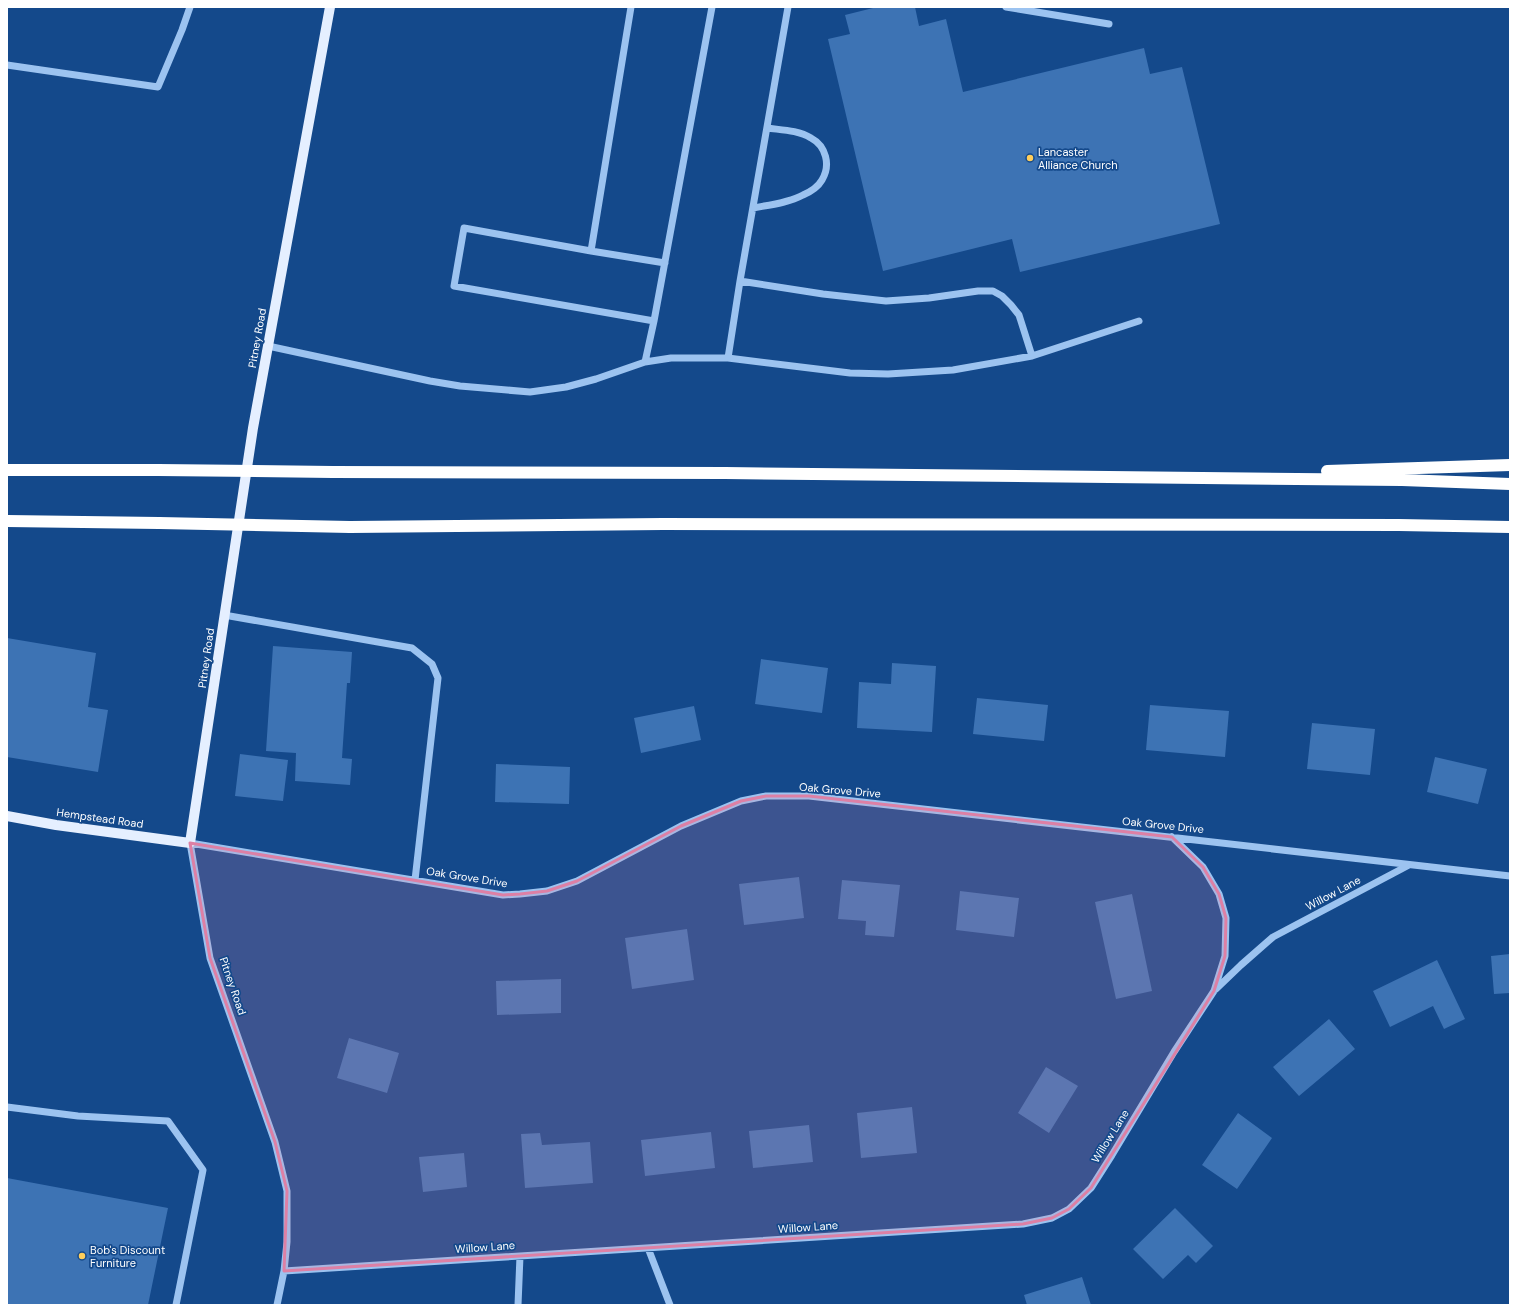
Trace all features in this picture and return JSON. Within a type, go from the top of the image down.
[{"type":"highway","points":[[1163,478],[1510,465]]},
{"type":"highway","points":[[7,470],[725,473],[1402,480],[1510,484]]},
{"type":"highway","points":[[7,521],[350,527],[662,524],[1399,525],[1510,527]]},
{"type":"main road","name":"Pitney Road","points":[[190,843],[253,428],[330,7]]},
{"type":"main road","name":"Hempstead Road","points":[[7,816],[56,825],[190,843]]},
{"type":"street","points":[[7,64],[158,87],[190,7]]},
{"type":"street","points":[[591,251],[631,7]]},
{"type":"street","points":[[645,362],[665,263],[712,7]]},
{"type":"street","points":[[728,358],[788,7]]},
{"type":"street","points":[[1006,7],[1109,24]]},
{"type":"street","points":[[753,208],[789,201],[802,196],[813,189],[822,180],[826,171],[827,160],[819,143],[801,134],[767,128]]},
{"type":"street","points":[[654,321],[454,286],[464,228],[665,263]]},
{"type":"street","points":[[740,281],[823,294],[886,301],[929,298],[978,290],[993,291],[1002,296],[1019,315],[1032,356]]},
{"type":"street","points":[[268,346],[430,381],[474,388],[530,392],[566,387],[596,379],[645,362],[671,358],[728,358],[850,373],[888,374],[953,370],[1032,356],[1139,321]]},
{"type":"street","points":[[224,615],[412,648],[432,664],[438,678],[415,880]]},
{"type":"street","name":"Oak Grove Drive","points":[[190,843],[503,895],[520,894],[547,891],[577,881],[681,826],[741,801],[766,796],[808,796],[1510,876]]},
{"type":"street","name":"Willow Lane","points":[[1172,837],[1203,867],[1219,894],[1226,918],[1226,956],[1214,991]]},
{"type":"street","name":"Pitney Road","points":[[190,843],[210,958],[275,1142],[287,1191],[287,1242],[284,1271],[277,1305]]},
{"type":"street","name":"Willow Lane","points":[[284,1271],[1022,1224],[1052,1218],[1069,1209],[1091,1188],[1174,1052],[1214,991],[1240,965],[1273,937],[1410,864]]},
{"type":"street","points":[[7,1107],[78,1116],[168,1121],[203,1170],[176,1305]]},
{"type":"street","points":[[648,1248],[670,1305]]},
{"type":"street","points":[[518,1305],[520,1256]]},
{"type":"highlighted area","points":[[766,796],[809,796],[1172,837],[1203,867],[1219,894],[1226,918],[1225,956],[1214,991],[1091,1188],[1069,1209],[1052,1218],[1023,1224],[284,1271],[287,1191],[275,1142],[210,958],[190,843],[503,895],[520,894],[547,891],[577,881],[681,826],[741,801]]},
{"type":"building","name":"Lancaster Alliance Church","points":[[877,7],[915,7],[919,26],[946,19],[963,92],[1144,48],[1150,74],[1182,67],[1220,224],[1020,272],[1012,239],[883,271],[828,39],[850,34],[845,15]]},
{"type":"building","points":[[7,638],[96,653],[88,707],[108,710],[98,772],[7,757]]},
{"type":"building","points":[[273,646],[352,652],[350,683],[347,683],[342,758],[352,759],[350,785],[295,781],[296,753],[266,751]]},
{"type":"building","points":[[761,659],[828,668],[822,713],[755,704]]},
{"type":"building","points":[[892,663],[936,666],[932,732],[857,728],[859,682],[891,684]]},
{"type":"building","points":[[977,698],[1048,705],[1044,741],[973,734]]},
{"type":"building","points":[[1150,705],[1229,711],[1225,757],[1146,750]]},
{"type":"building","points":[[694,706],[701,740],[641,753],[634,718]]},
{"type":"building","points":[[1312,723],[1375,729],[1370,775],[1307,769]]},
{"type":"building","points":[[240,754],[288,760],[283,801],[235,796]]},
{"type":"building","points":[[1435,757],[1487,769],[1478,804],[1427,792]]},
{"type":"building","points":[[496,764],[570,767],[569,804],[495,802]]},
{"type":"building","points":[[799,877],[804,918],[744,925],[739,884]]},
{"type":"building","points":[[842,880],[900,885],[894,937],[865,935],[866,921],[838,919]]},
{"type":"building","points":[[960,891],[1019,898],[1014,937],[956,930]]},
{"type":"building","points":[[1132,894],[1152,991],[1116,999],[1095,902]]},
{"type":"building","points":[[687,929],[694,980],[632,989],[625,938]]},
{"type":"building","points":[[1510,954],[1510,993],[1494,994],[1491,956]]},
{"type":"building","points":[[1437,960],[1465,1019],[1444,1029],[1433,1006],[1390,1027],[1373,991]]},
{"type":"building","points":[[561,979],[561,1013],[497,1015],[496,981]]},
{"type":"building","points":[[1329,1019],[1355,1049],[1299,1096],[1273,1067]]},
{"type":"building","points":[[349,1038],[399,1053],[387,1093],[337,1078]]},
{"type":"building","points":[[1046,1067],[1078,1086],[1049,1133],[1018,1113]]},
{"type":"building","points":[[912,1107],[917,1153],[861,1158],[857,1113]]},
{"type":"building","points":[[1238,1113],[1272,1138],[1237,1189],[1202,1165]]},
{"type":"building","points":[[809,1125],[813,1162],[753,1168],[749,1131]]},
{"type":"building","points":[[711,1132],[715,1168],[645,1176],[641,1140]]},
{"type":"building","points":[[540,1133],[542,1145],[590,1142],[593,1183],[525,1188],[521,1134]]},
{"type":"building","points":[[464,1153],[467,1187],[423,1192],[419,1157]]},
{"type":"building","name":"Bob's Discount Furniture","points":[[7,1178],[168,1208],[148,1305],[7,1305]]},
{"type":"building","points":[[1175,1208],[1213,1246],[1196,1263],[1188,1255],[1163,1279],[1133,1249]]},
{"type":"building","points":[[1082,1277],[1091,1305],[1027,1305],[1024,1295]]},
{"type":"place","name":"Lancaster Alliance Church","points":[[1030,158]]},
{"type":"place","name":"Bob's Discount Furniture","points":[[82,1256]]}]
